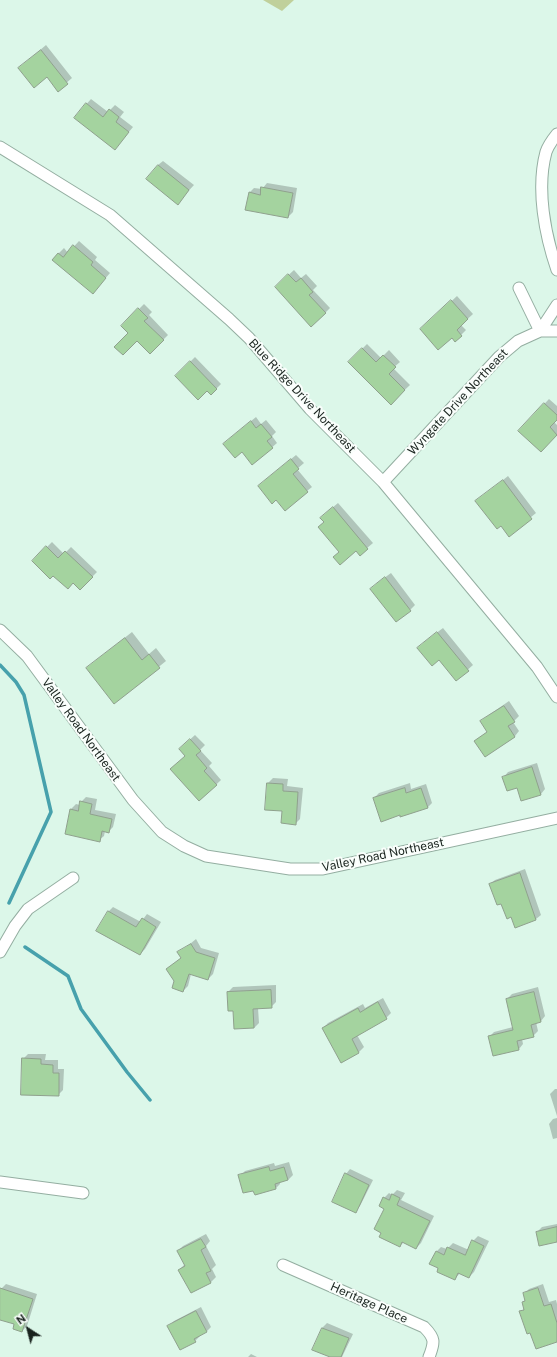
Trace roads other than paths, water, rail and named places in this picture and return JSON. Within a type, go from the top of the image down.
[{"type":"street","points":[[557,134],[546,151],[541,176],[544,220],[552,257],[557,270]]},
{"type":"street","name":"Blue Ridge Drive Northeast","points":[[0,147],[110,215],[249,338],[310,409],[383,482],[537,667],[557,697]]},
{"type":"street","points":[[519,288],[540,331]]},
{"type":"street","points":[[540,331],[557,304]]},
{"type":"street","points":[[540,331],[557,331]]},
{"type":"street","name":"Wyngate Drive Northeast","points":[[383,482],[499,357],[518,341],[540,331]]},
{"type":"street","name":"Valley Road Northeast","points":[[0,630],[27,656],[133,800],[162,832],[184,846],[206,856],[290,869],[323,868],[557,818]]},
{"type":"street","points":[[0,952],[15,926],[28,909],[73,878]]},
{"type":"street","points":[[0,1182],[83,1193]]},
{"type":"street","name":"Heritage Place","points":[[283,1265],[424,1327],[431,1335],[434,1345],[430,1357]]},
{"type":"waterway","points":[[0,665],[16,682],[24,695],[51,812],[9,903]]},
{"type":"waterway","points":[[25,947],[68,976],[81,1009],[127,1072],[150,1100]]}]
